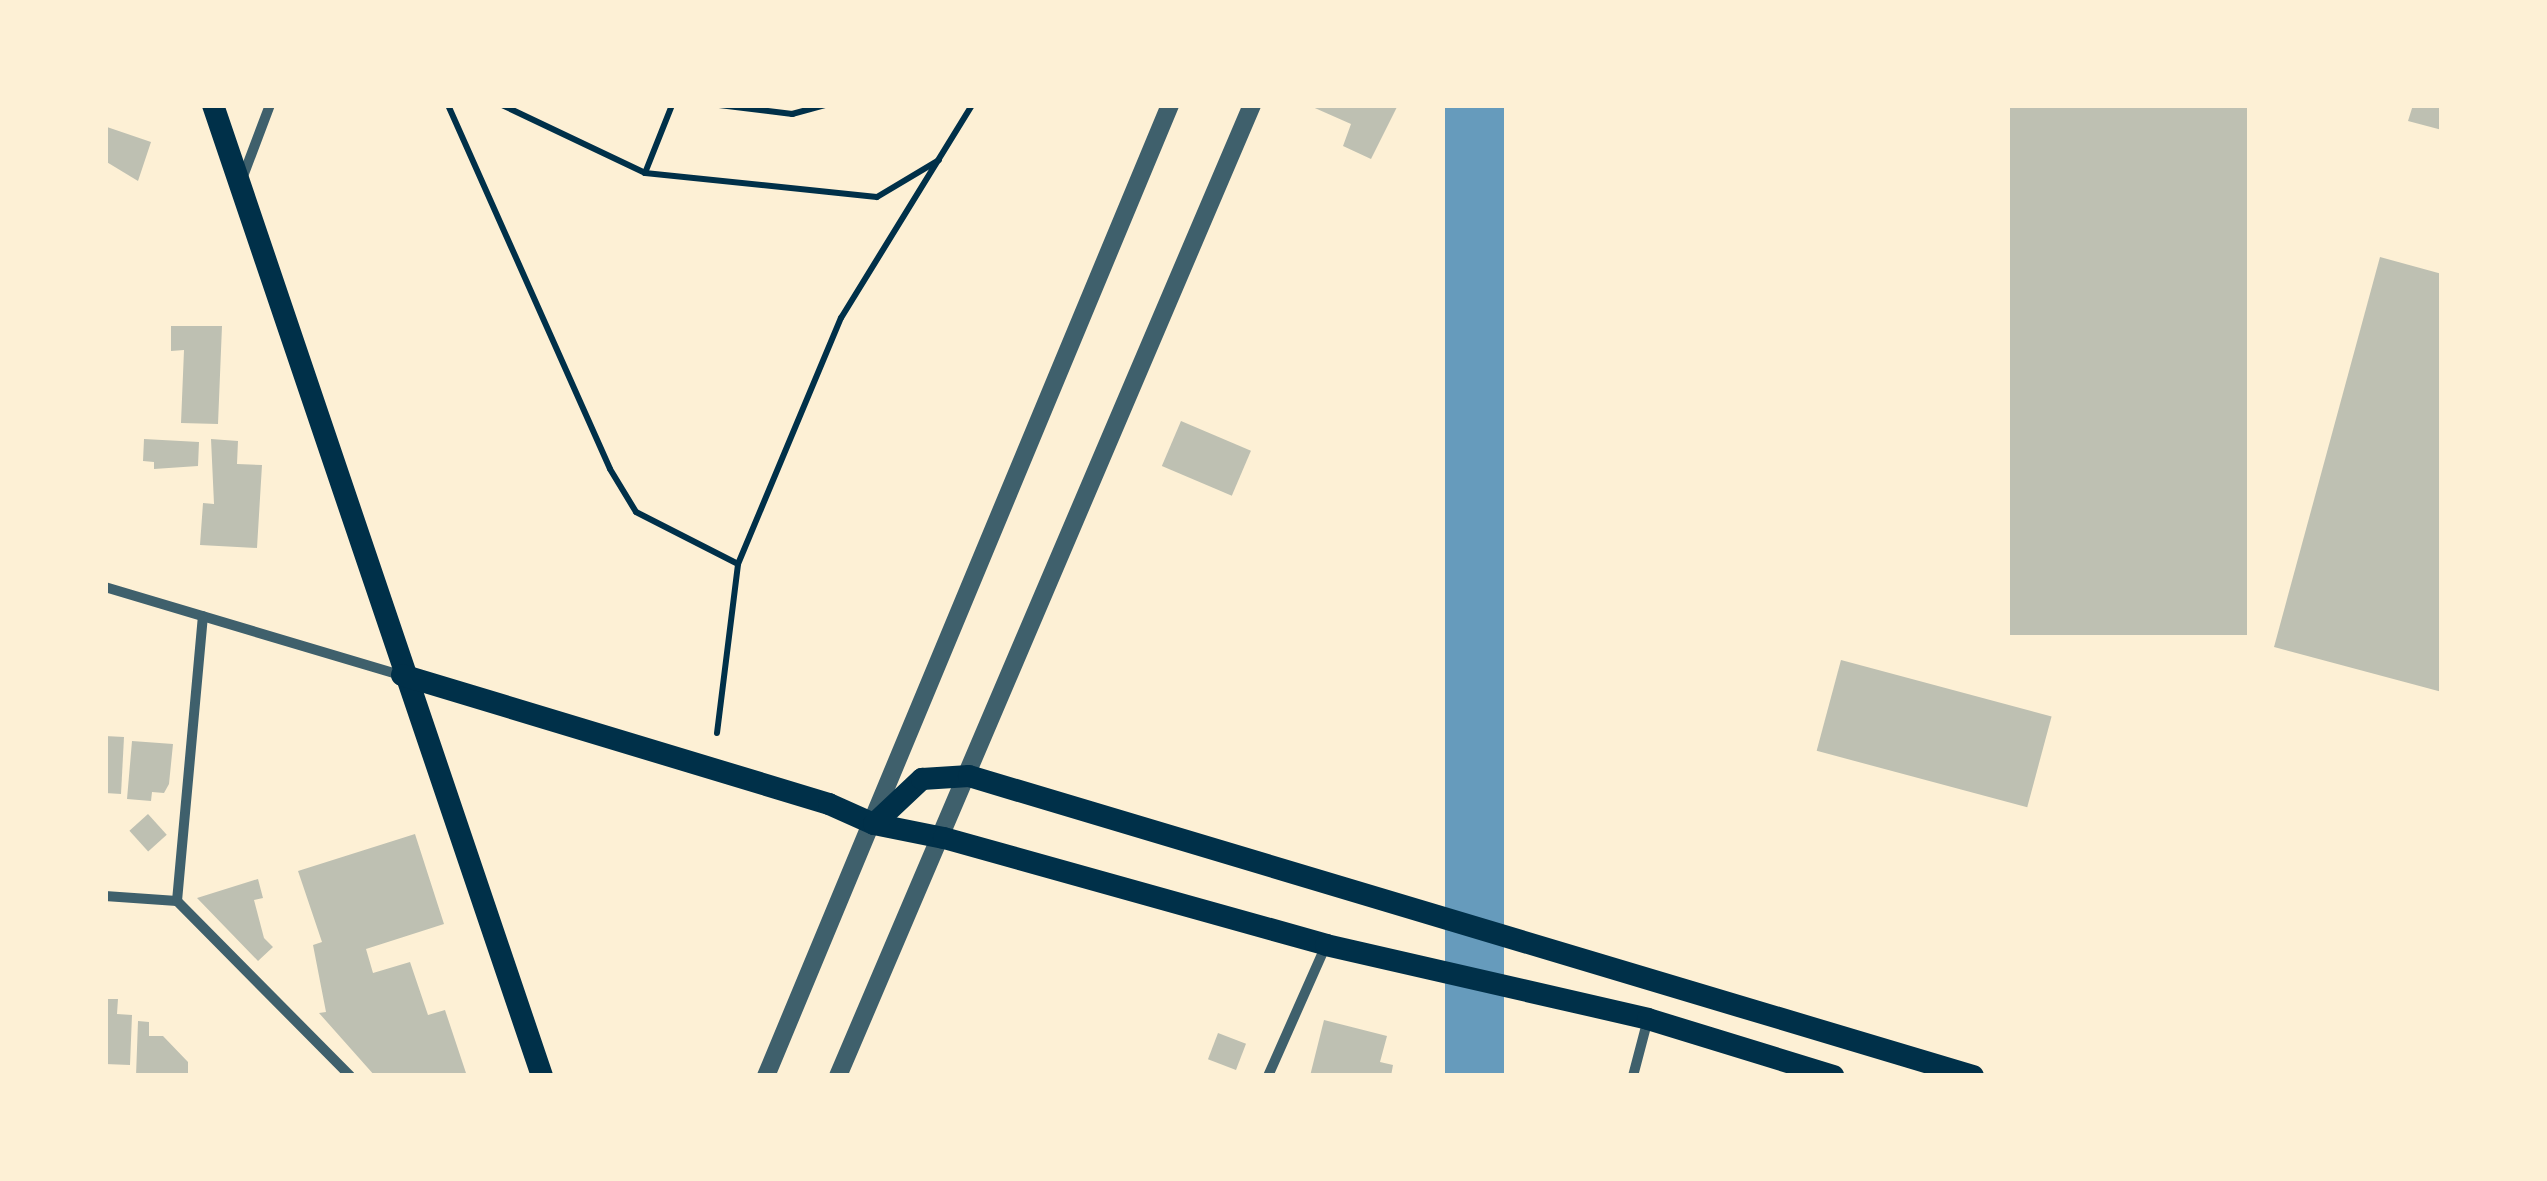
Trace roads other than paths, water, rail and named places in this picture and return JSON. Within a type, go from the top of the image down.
[{"type":"highway","points":[[212,105],[402,676],[542,1076]]},
{"type":"highway","points":[[402,676],[813,799],[874,824],[944,838],[1326,945],[1648,1019],[1833,1076]]},
{"type":"highway","points":[[874,824],[922,778],[970,776],[1215,845],[1973,1076]]},
{"type":"street","points":[[240,184],[270,105]]},
{"type":"street","points":[[766,1076],[1170,105]]},
{"type":"street","points":[[838,1076],[944,838],[1252,105]]},
{"type":"street","points":[[105,587],[402,676]]},
{"type":"street","points":[[177,901],[202,616]]},
{"type":"street","points":[[105,896],[177,901],[350,1076]]},
{"type":"street","points":[[1268,1076],[1326,945]]},
{"type":"street","points":[[1632,1076],[1648,1019]]},
{"type":"water","points":[[1445,105],[1504,105],[1504,1076],[1445,1076]]}]
